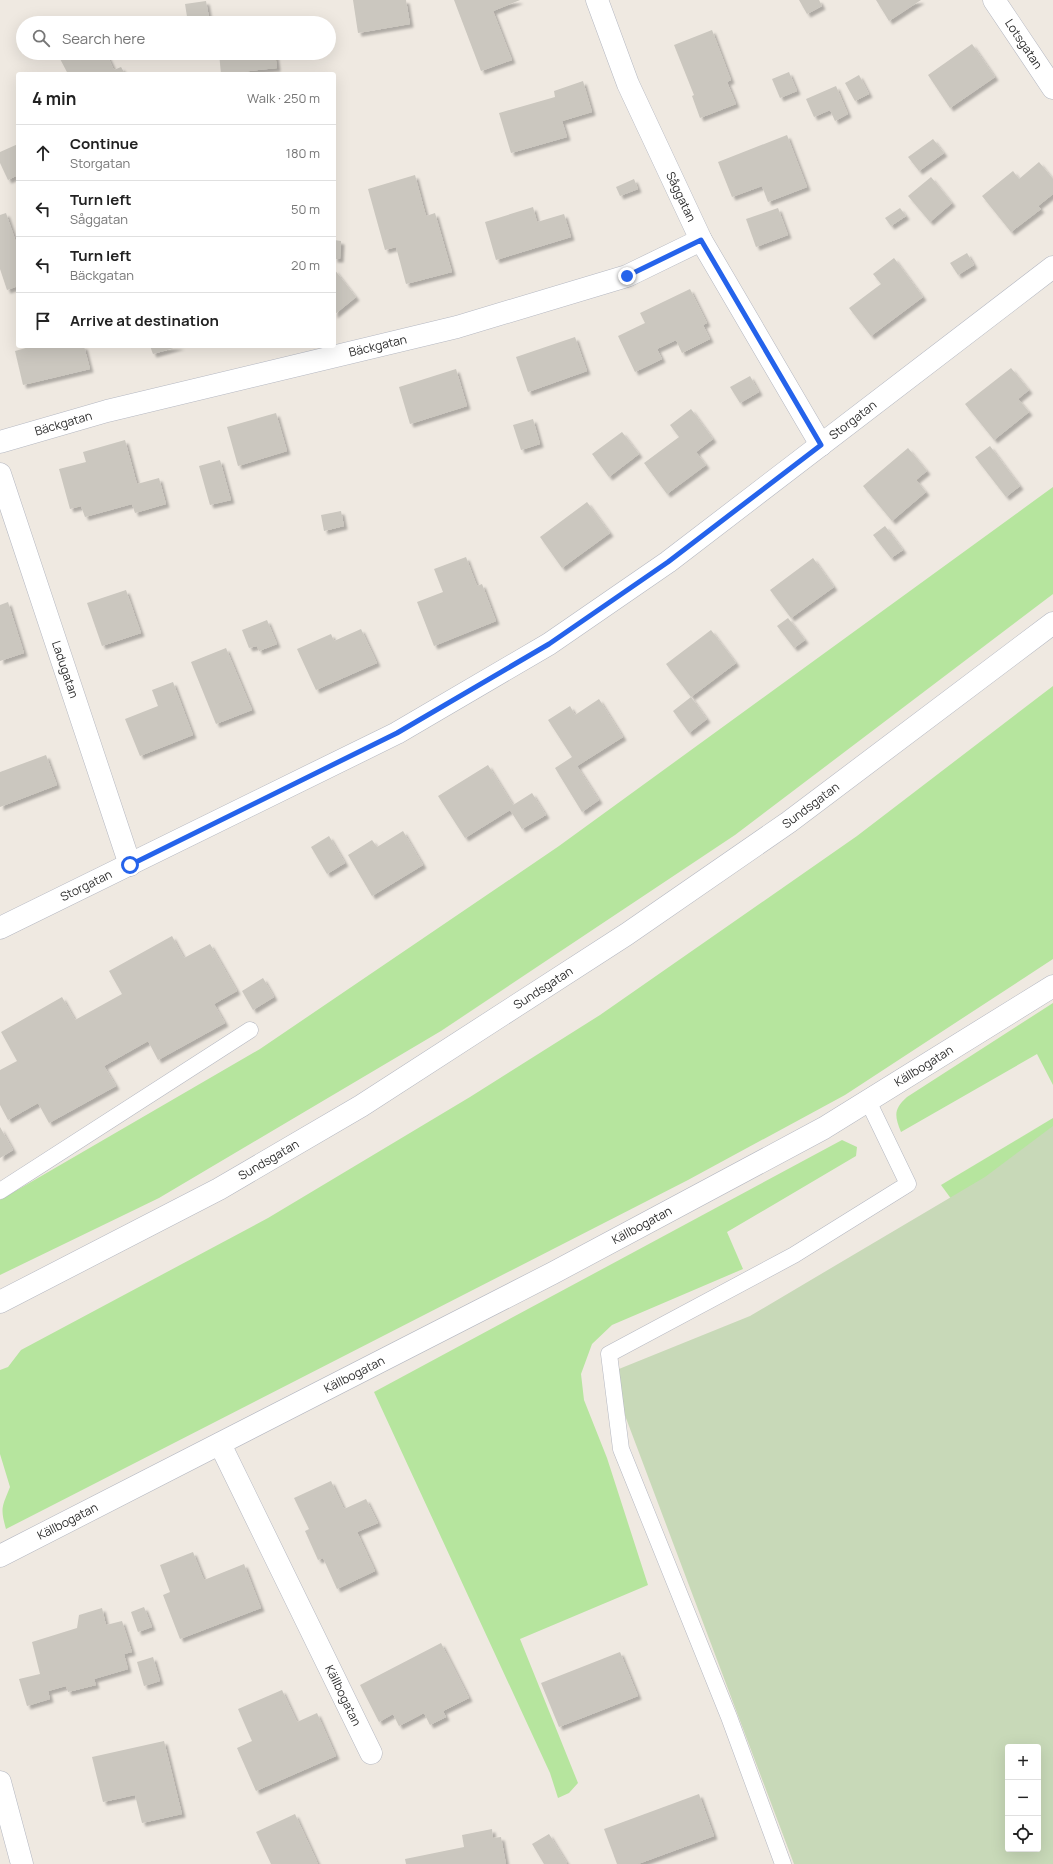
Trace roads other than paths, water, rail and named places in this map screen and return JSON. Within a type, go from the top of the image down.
[{"type":"street","name":"Såggatan","points":[[597,0],[628,84],[701,240],[821,445]]},
{"type":"street","name":"Lotsgatan","points":[[994,0],[1053,88]]},
{"type":"street","name":"Bäckgatan","points":[[0,442],[107,411],[457,327],[627,276],[701,240]]},
{"type":"street","name":"Storgatan","points":[[0,928],[397,733],[549,644],[668,562],[1053,267]]},
{"type":"street","name":"Ladugatan","points":[[0,474],[130,865]]},
{"type":"street","name":"Sundsgatan","points":[[0,1302],[219,1189],[368,1102],[627,934],[788,822],[1053,623]]},
{"type":"street","name":"Källbogatan","points":[[0,1556],[553,1273],[824,1128],[1053,986]]},
{"type":"street","name":"Källbogatan","points":[[220,1444],[371,1753]]},
{"type":"street","points":[[0,1782],[22,1864]]},
{"type":"lane","points":[[0,1191],[250,1030]]},
{"type":"lane","points":[[783,1864],[729,1717],[621,1449],[609,1354],[794,1255],[908,1184],[868,1101]]}]
